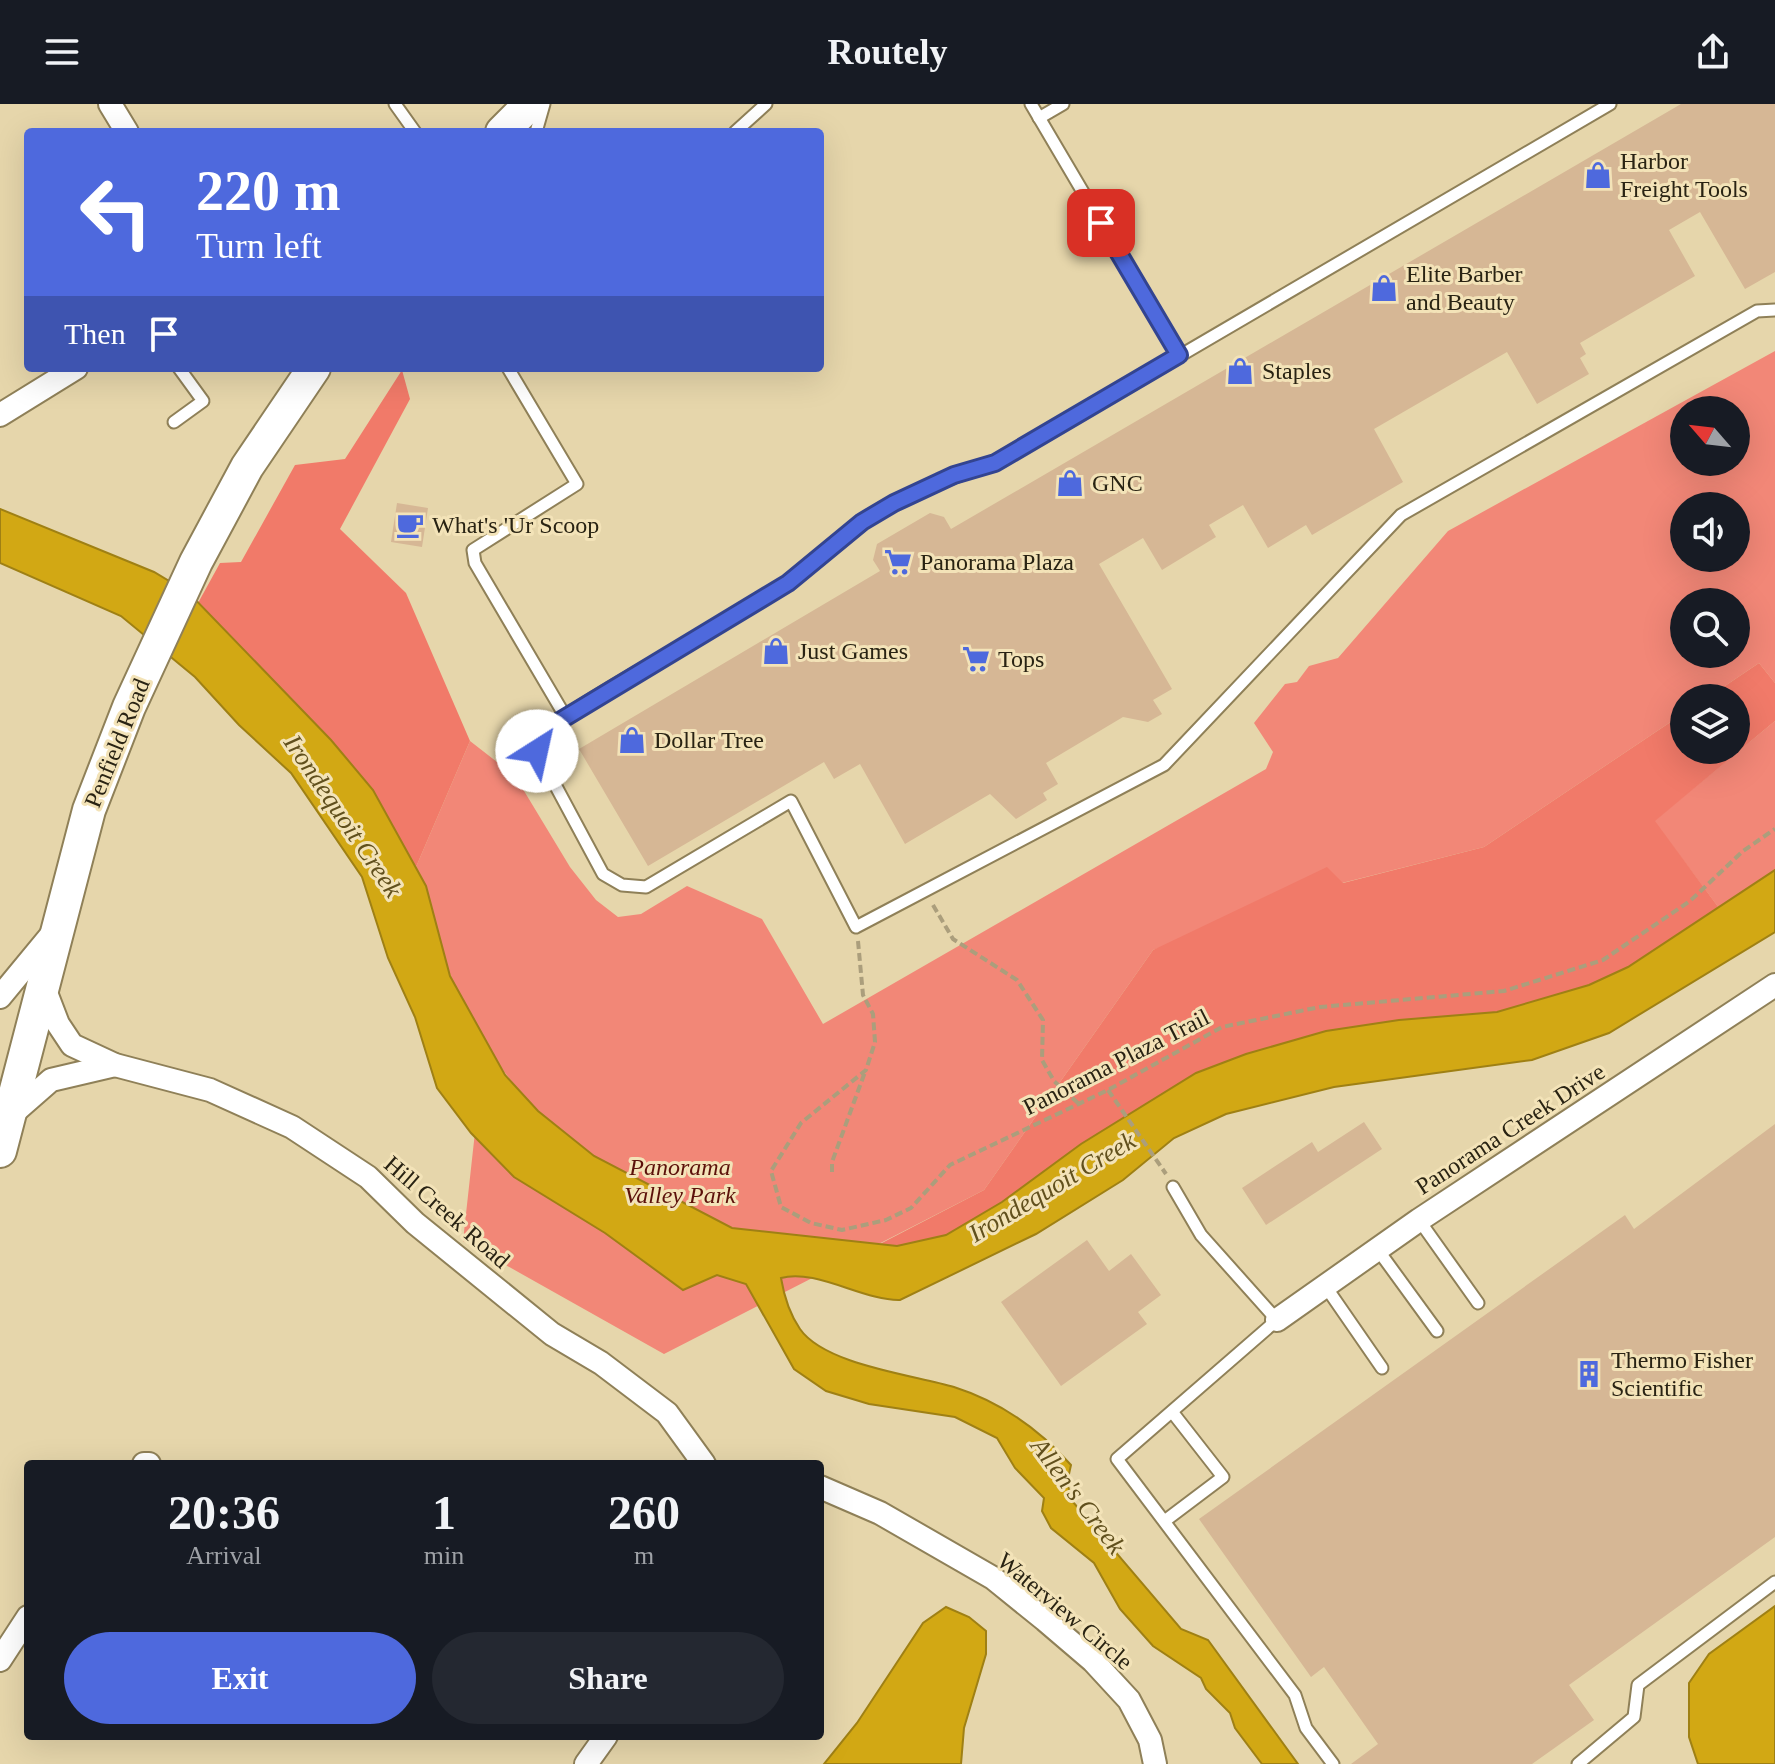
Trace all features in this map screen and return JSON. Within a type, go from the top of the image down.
[{"type":"main road","points":[[506,128],[530,104]]},
{"type":"main road","name":"Penfield Road","points":[[0,1151],[89,810],[129,707],[196,562],[247,467],[311,372]]},
{"type":"street","points":[[110,104],[125,128]]},
{"type":"street","points":[[1,414],[69,372]]},
{"type":"street","points":[[0,997],[56,930]]},
{"type":"street","name":"Hill Creek Road","points":[[42,981],[58,1024],[72,1045],[115,1065],[210,1090],[292,1127],[368,1177],[415,1223],[552,1334],[601,1363],[667,1413],[701,1460]]},
{"type":"street","name":"Panorama Creek Drive","points":[[1277,1320],[1419,1220],[1775,985]]},
{"type":"street","name":"Hill Creek Road","points":[[8,1119],[51,1080],[115,1065]]},
{"type":"street","name":"Waterview Circle","points":[[824,1489],[880,1513],[993,1578],[1045,1620],[1093,1661],[1129,1700],[1150,1740],[1155,1764]]},
{"type":"street","points":[[0,1660],[24,1623]]},
{"type":"street","points":[[586,1764],[603,1740]]},
{"type":"lane","points":[[395,104],[412,128]]},
{"type":"lane","points":[[537,128],[544,104]]},
{"type":"lane","points":[[739,128],[766,104]]},
{"type":"lane","points":[[1031,104],[1179,355]]},
{"type":"lane","points":[[1039,118],[1063,104]]},
{"type":"lane","points":[[1610,104],[1006,457],[954,475],[894,503],[862,522],[788,583],[543,731],[537,751],[603,874],[622,885],[646,887],[791,801],[856,927],[1164,765],[1401,515],[1757,311],[1775,310]]},
{"type":"lane","points":[[174,422],[203,401],[182,372]]},
{"type":"lane","points":[[510,372],[577,484],[473,550],[475,563],[565,716]]},
{"type":"lane","points":[[1173,1187],[1201,1235],[1277,1320],[1117,1459],[1295,1695],[1306,1728],[1333,1764]]},
{"type":"lane","points":[[1419,1220],[1478,1303]]},
{"type":"lane","points":[[1378,1250],[1437,1331]]},
{"type":"lane","points":[[1326,1287],[1382,1368]]},
{"type":"lane","points":[[1166,1520],[1223,1477],[1173,1413]]},
{"type":"lane","points":[[1578,1764],[1634,1717],[1638,1685],[1775,1582]]},
{"type":"path","name":"Panorama Plaza Trail","points":[[866,1070],[801,1123],[771,1171],[781,1207],[811,1223],[842,1230],[886,1220],[911,1208],[950,1165],[1108,1090],[1222,1027],[1320,1007],[1504,991],[1603,960],[1690,901],[1743,851],[1775,829]]},
{"type":"path","points":[[924,891],[953,939],[1017,980],[1043,1020],[1042,1060],[1054,1081],[1079,1104]]},
{"type":"path","points":[[832,1172],[832,1162],[875,1042],[873,1014],[863,995],[856,927]]},
{"type":"path","points":[[1108,1090],[1157,1158]]},
{"type":"green space","name":"Panorama Valley Park","points":[[1775,351],[1775,683],[1759,663],[1728,684],[1670,684],[1670,722],[1484,847],[1342,883],[1153,950],[984,1190],[664,1354],[463,1241],[476,1123],[525,1097],[472,1022],[450,974],[428,893],[416,867],[470,741],[515,776],[570,867],[596,900],[618,917],[641,914],[687,886],[762,919],[823,1024],[1266,769],[1273,752],[1254,723],[1285,684],[1297,682],[1309,666],[1338,658],[1448,531],[1670,409],[1670,476],[1750,476],[1750,396],[1693,396]]},
{"type":"green space","points":[[1775,721],[1775,870],[1719,908],[1654,821],[1723,764],[1750,764],[1750,742]]},
{"type":"shaded area","points":[[403,372],[410,399],[340,529],[406,593],[470,741],[416,867],[373,790],[198,603],[220,563],[241,562],[295,465],[345,459]]},
{"type":"shaded area","points":[[1759,663],[1775,683],[1775,721],[1750,742],[1750,684],[1728,684]]},
{"type":"shaded area","points":[[1670,722],[1670,764],[1723,764],[1655,821],[1719,908],[1628,967],[1589,985],[1497,1012],[1399,1020],[1326,1031],[1246,1054],[1196,1073],[1081,1144],[1002,1202],[946,1235],[897,1246],[878,1245],[984,1190],[1153,950],[1327,867],[1343,883],[1484,847]]},
{"type":"water","name":"Irondequoit Creek","points":[[0,509],[154,572],[189,593],[331,740],[373,790],[426,886],[450,976],[505,1075],[538,1111],[594,1156],[732,1228],[897,1246],[946,1235],[1002,1202],[1081,1144],[1196,1073],[1246,1054],[1326,1031],[1399,1020],[1497,1012],[1589,985],[1628,967],[1775,870],[1775,932],[1609,1033],[1532,1060],[1334,1087],[1226,1114],[1174,1138],[1123,1180],[1036,1234],[900,1300],[871,1296],[809,1277],[781,1278],[785,1298],[800,1329],[829,1352],[871,1367],[954,1387],[988,1400],[1032,1428],[1059,1452],[1071,1465],[1067,1483],[1073,1502],[1181,1629],[1208,1640],[1298,1764],[1262,1764],[1235,1728],[1230,1713],[1206,1689],[1201,1678],[1153,1646],[1120,1609],[1094,1563],[1051,1528],[1042,1511],[1044,1498],[1015,1468],[997,1438],[955,1417],[869,1404],[826,1391],[794,1369],[746,1284],[717,1275],[683,1290],[605,1233],[514,1177],[471,1133],[437,1088],[415,1017],[388,958],[362,877],[291,773],[239,725],[195,677],[121,616],[0,563]]},
{"type":"water","points":[[1775,1606],[1775,1764],[1698,1764],[1689,1737],[1689,1683],[1709,1654]]},
{"type":"water","points":[[946,1607],[969,1617],[986,1631],[986,1654],[964,1728],[961,1764],[824,1764],[857,1723],[923,1623]]},
{"type":"building","points":[[1681,104],[1775,104],[1775,272],[1745,289],[1700,212],[1669,230],[1695,276],[1580,343],[1586,354],[1580,358],[1589,374],[1537,404],[1507,352],[1374,429],[1403,482],[1312,535],[1306,525],[1268,548],[1243,505],[1209,525],[1216,537],[1162,570],[1143,538],[1099,564],[1172,689],[1153,700],[1162,714],[1148,722],[1123,717],[1046,763],[1058,784],[1043,793],[1047,800],[1016,819],[990,794],[905,844],[860,764],[834,779],[824,762],[648,866],[579,749],[880,571],[873,560],[877,544],[930,513],[944,517],[951,529]]},
{"type":"building","name":"What's 'Ur Scoop","points":[[397,503],[428,508],[422,547],[391,542]]},
{"type":"building","points":[[1364,1122],[1382,1149],[1266,1225],[1242,1188],[1312,1142],[1318,1152]]},
{"type":"building","name":"Thermo Fisher Scientific","points":[[1775,1124],[1775,1537],[1569,1685],[1594,1720],[1532,1764],[1351,1764],[1378,1744],[1324,1667],[1311,1677],[1199,1519],[1625,1215],[1634,1229]]},
{"type":"building","points":[[1087,1240],[1109,1271],[1131,1254],[1161,1295],[1138,1312],[1147,1324],[1061,1386],[1001,1302]]},
{"type":"place","name":"Harbor Freight Tools","points":[[1598,175]]},
{"type":"place","name":"Elite Barber and Beauty","points":[[1384,288]]},
{"type":"place","name":"Staples","points":[[1240,371]]},
{"type":"place","name":"GNC","points":[[1070,483]]},
{"type":"place","name":"What's 'Ur Scoop","points":[[410,525]]},
{"type":"place","name":"Panorama Plaza","points":[[898,562]]},
{"type":"place","name":"Just Games","points":[[776,651]]},
{"type":"place","name":"Tops","points":[[976,659]]},
{"type":"place","name":"Dollar Tree","points":[[632,740]]},
{"type":"place","name":"Thermo Fisher Scientific","points":[[1589,1374]]},
{"type":"route","points":[[537,751],[543,731],[788,583],[862,522],[927,486],[995,463],[1179,355],[1101,223]]},
{"type":"water label","name":"Allen's Creek","points":[[1078,1496]]}]
